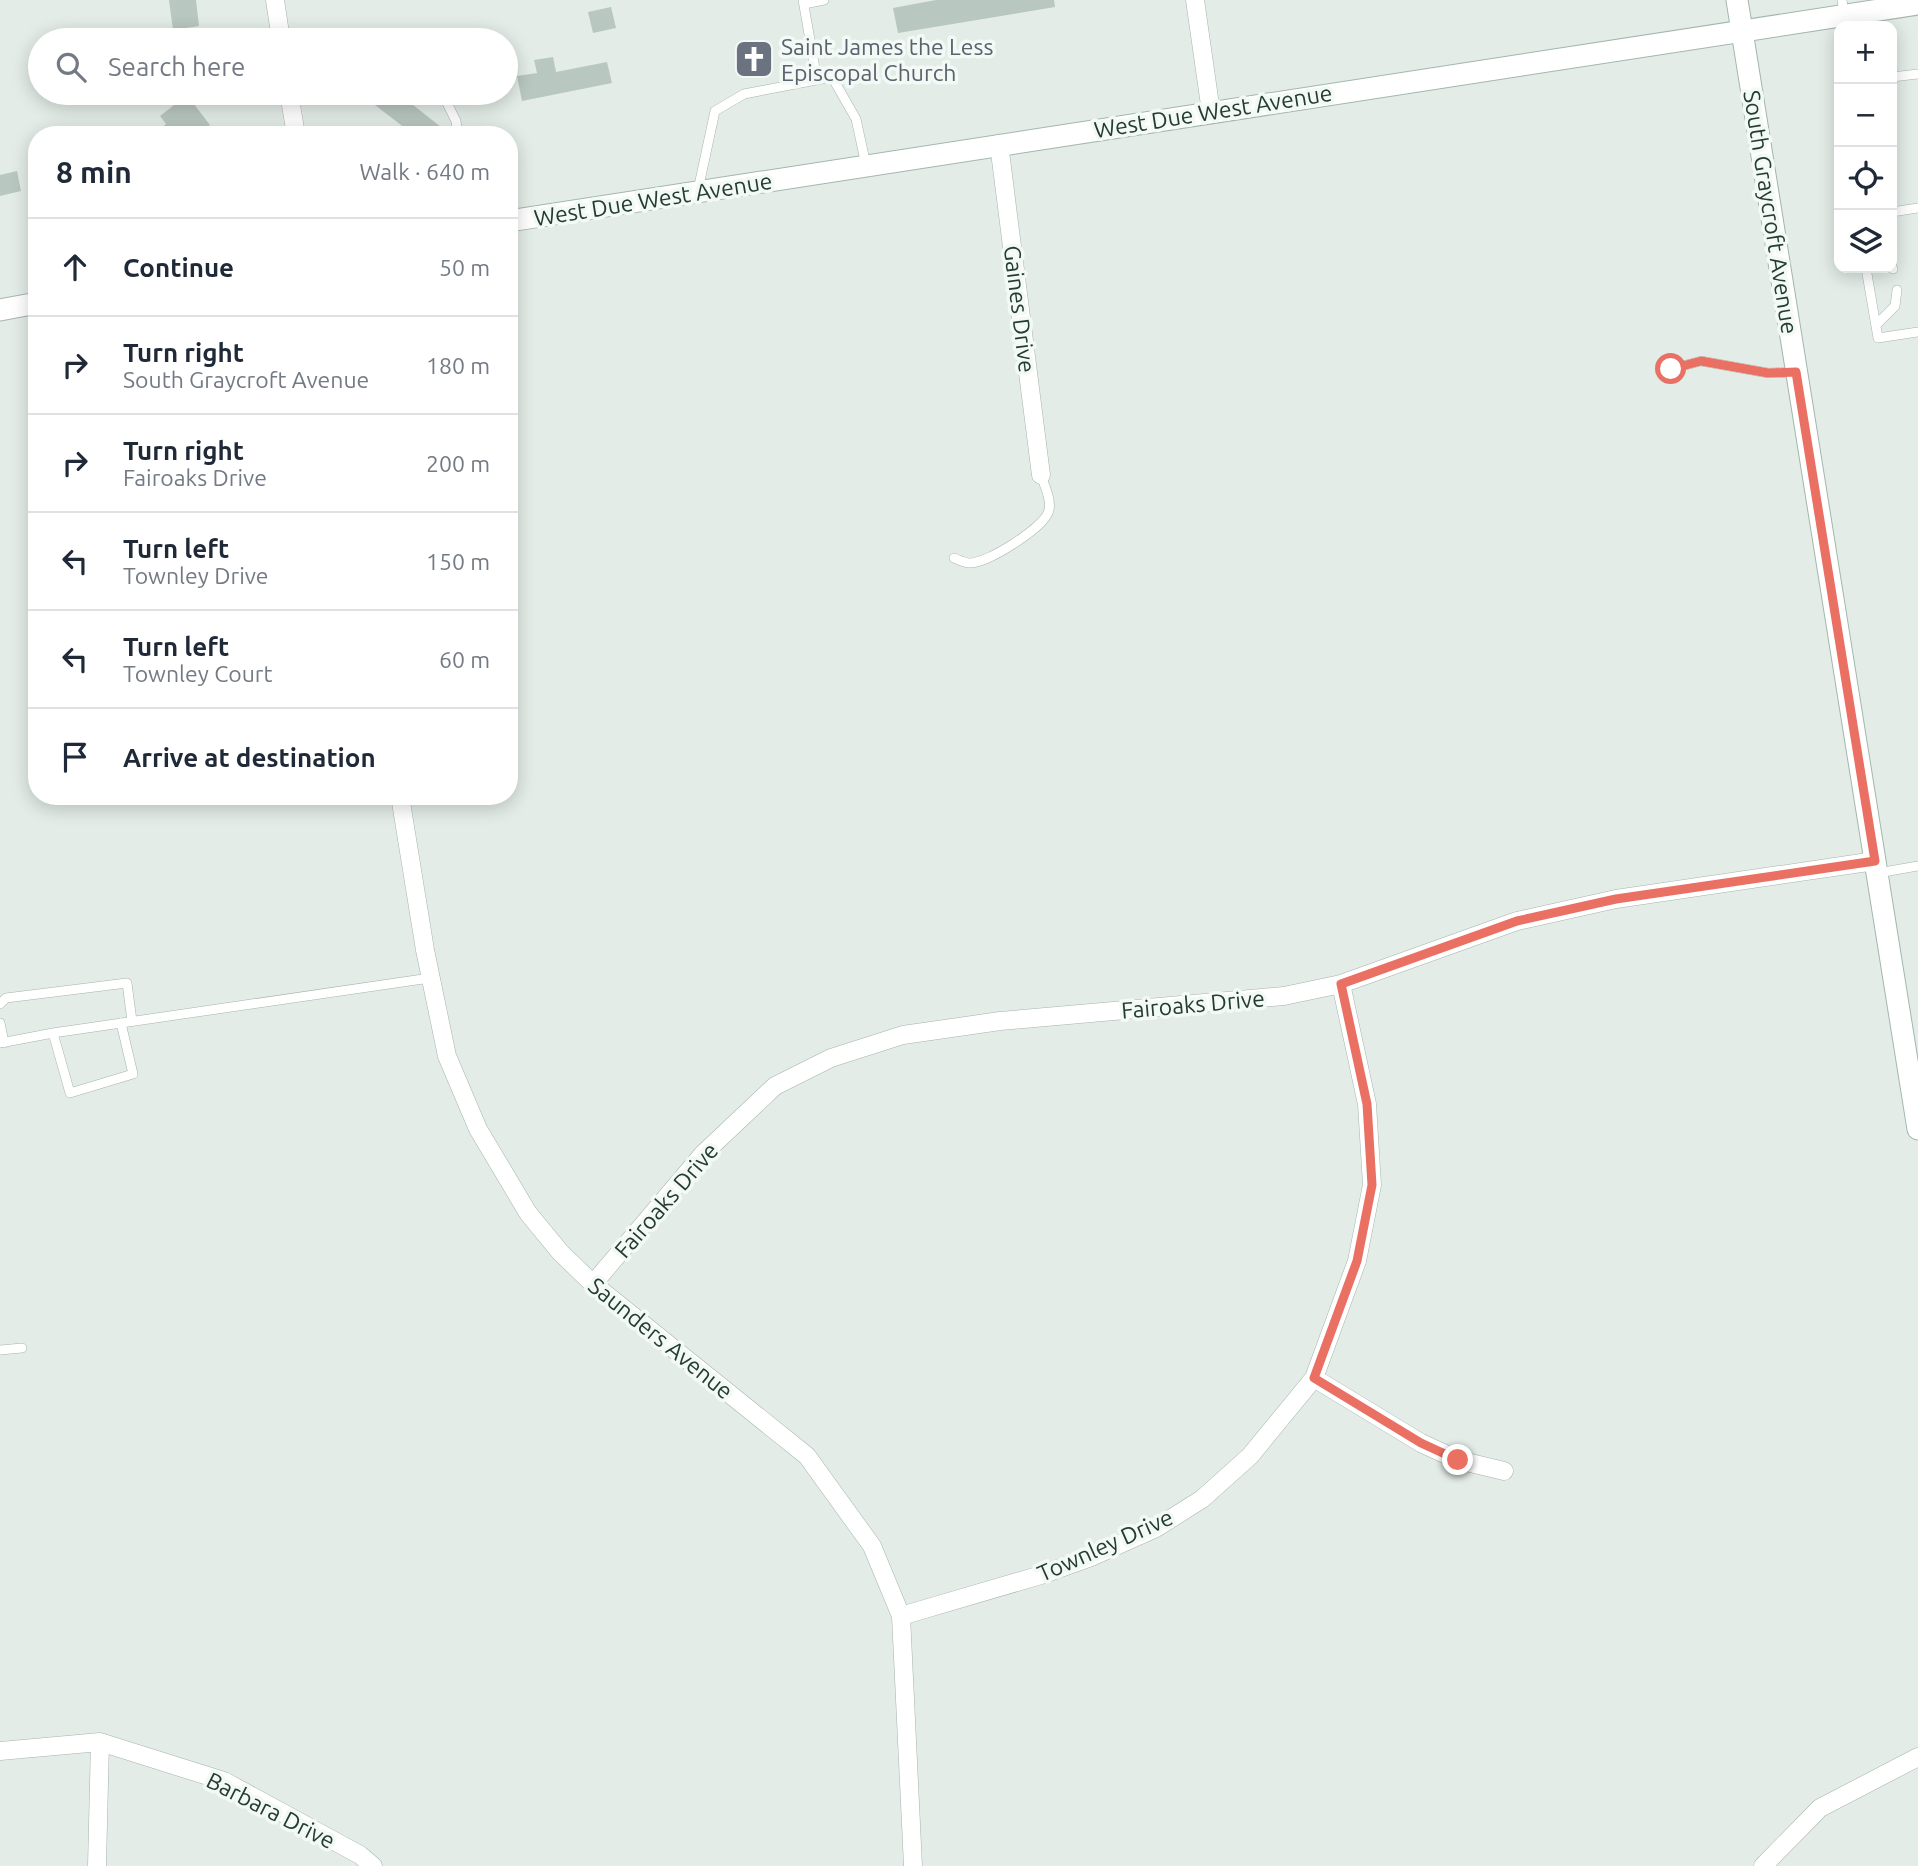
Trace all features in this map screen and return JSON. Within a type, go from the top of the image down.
[{"type":"main road","name":"South Graycroft Avenue","points":[[1737,0],[1876,868],[1912,1054],[1918,1129]]},
{"type":"main road","name":"West Due West Avenue","points":[[518,220],[1742,30],[1843,7],[1918,4]]},
{"type":"main road","points":[[0,310],[28,305]]},
{"type":"street","points":[[275,0],[279,28]]},
{"type":"street","points":[[1195,0],[1211,112]]},
{"type":"street","points":[[291,105],[294,126]]},
{"type":"street","name":"Gaines Drive","points":[[999,144],[1041,475]]},
{"type":"street","name":"Saunders Avenue","points":[[401,805],[430,978],[447,1056],[491,1154],[528,1213],[559,1252],[593,1284],[807,1456],[872,1546],[901,1616],[913,1866]]},
{"type":"street","name":"Fairoaks Drive","points":[[593,1284],[703,1154],[775,1086],[831,1058],[903,1035],[1000,1021],[1284,996],[1341,984],[1517,921],[1616,899],[1876,868]]},
{"type":"street","name":"Townley Drive","points":[[901,1616],[1041,1575],[1091,1557],[1156,1528],[1202,1499],[1250,1457],[1314,1378],[1357,1261],[1372,1185],[1367,1104],[1341,984]]},
{"type":"street","points":[[1314,1378],[1433,1449],[1458,1460],[1504,1471]]},
{"type":"street","points":[[97,1866],[100,1742]]},
{"type":"street","name":"Barbara Drive","points":[[0,1751],[100,1742],[224,1781],[360,1855],[373,1866]]},
{"type":"street","points":[[1763,1866],[1820,1808],[1918,1757]]},
{"type":"lane","points":[[817,80],[804,2],[824,0]]},
{"type":"lane","points":[[1897,76],[1918,74]]},
{"type":"lane","points":[[698,192],[715,111],[744,94],[832,77],[856,119],[866,165]]},
{"type":"lane","points":[[448,105],[457,126]]},
{"type":"lane","points":[[1897,211],[1918,208]]},
{"type":"lane","points":[[1867,273],[1878,338],[1918,332]]},
{"type":"lane","points":[[1875,325],[1895,306],[1897,289]]},
{"type":"lane","points":[[1671,369],[1701,361],[1768,373],[1796,372]]},
{"type":"lane","points":[[954,558],[970,563],[984,560],[1021,539],[1043,519],[1049,512],[1049,502],[1041,475]]},
{"type":"lane","points":[[1876,868],[1918,866]]},
{"type":"lane","points":[[0,1023],[2,1043],[132,1021],[430,978]]},
{"type":"lane","points":[[0,1004],[6,998],[127,983],[132,1021]]},
{"type":"lane","points":[[53,1033],[70,1093],[133,1074],[121,1023]]},
{"type":"lane","points":[[0,1350],[22,1348]]},
{"type":"building","points":[[169,0],[196,0],[199,26],[173,28]]},
{"type":"building","points":[[936,0],[1054,0],[1055,7],[898,33],[893,8]]},
{"type":"building","points":[[611,7],[616,28],[593,33],[588,12]]},
{"type":"building","points":[[553,57],[556,72],[607,62],[612,83],[522,101],[518,76],[537,73],[534,60]]},
{"type":"building","points":[[174,105],[195,105],[210,125],[164,126],[166,124],[160,116]]},
{"type":"building","points":[[375,105],[413,105],[440,126],[402,126]]},
{"type":"building","points":[[17,171],[21,191],[0,196],[0,175]]},
{"type":"place","name":"Saint James the Less Episcopal Church","points":[[754,59]]},
{"type":"route","points":[[1458,1460],[1421,1443],[1314,1378],[1357,1261],[1372,1185],[1367,1104],[1341,984],[1517,921],[1616,899],[1875,861],[1796,372],[1768,373],[1701,361],[1671,369]]}]
